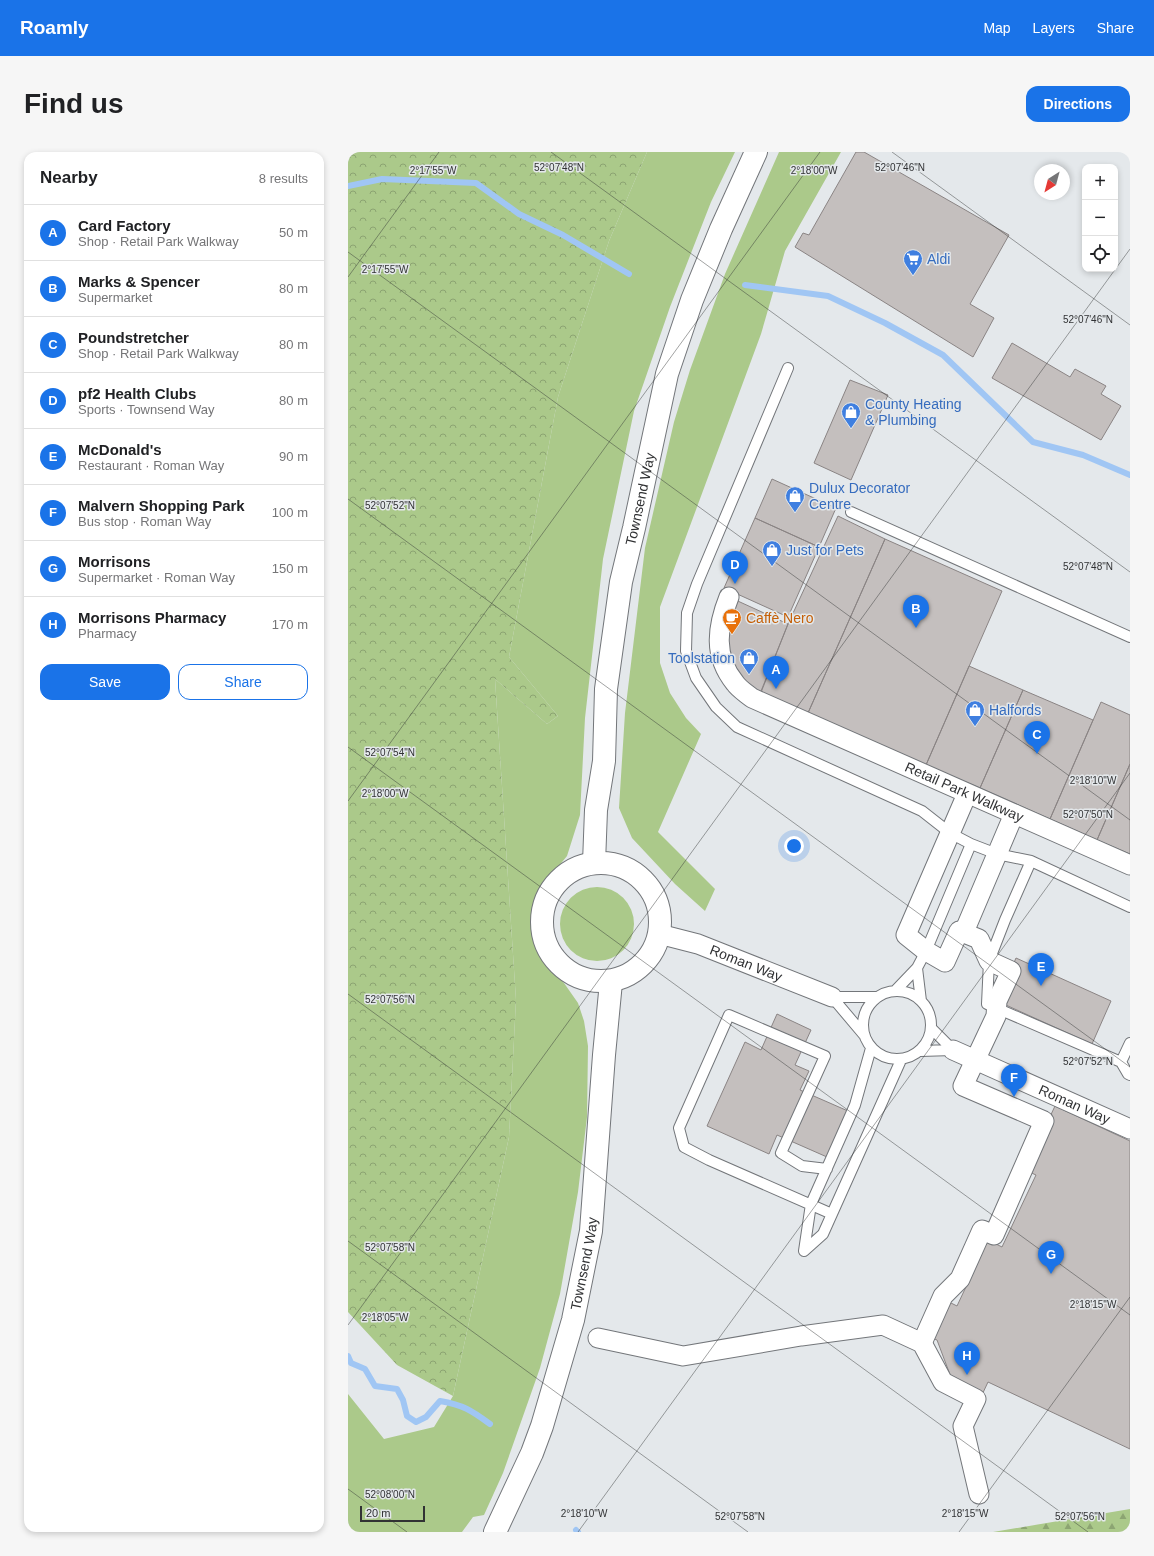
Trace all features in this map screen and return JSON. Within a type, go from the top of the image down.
[{"type":"main road","name":"Townsend Way","points":[[594,863],[596,810],[604,761],[606,688],[621,582],[667,374],[692,300],[756,152]]},
{"type":"main road","points":[[594,863],[613,864],[626,868],[642,879],[658,904],[659,934],[656,947],[641,967],[611,982],[579,978],[562,968],[555,961],[542,937],[541,921],[546,899],[557,881],[570,871],[594,863]]},
{"type":"main road","name":"Townsend Way","points":[[495,1532],[532,1453],[542,1426],[572,1320],[591,1232],[611,982]]},
{"type":"street","name":"Retail Park Walkway","points":[[729,597],[721,616],[718,638],[722,660],[735,683],[752,698],[1130,866]]},
{"type":"street","points":[[922,1343],[944,1296],[960,1279],[982,1230],[994,1235],[1044,1121],[963,1086],[996,1016],[997,1001],[1010,971],[989,961],[979,939],[964,932],[959,931],[945,962],[926,951],[906,935],[967,794]]},
{"type":"street","points":[[964,932],[1014,814]]},
{"type":"street","name":"Roman Way","points":[[659,934],[698,944],[832,997]]},
{"type":"street","name":"Roman Way","points":[[953,1050],[1130,1129]]},
{"type":"street","points":[[598,1338],[683,1356],[801,1336],[883,1325],[922,1343],[943,1382],[976,1399],[963,1426],[979,1494]]},
{"type":"lane","points":[[788,368],[697,584],[687,613],[686,651],[696,678],[716,706],[737,727],[922,812],[950,833],[971,844],[996,854],[1031,861],[1130,907]]},
{"type":"lane","points":[[851,512],[1130,637]]},
{"type":"lane","points":[[895,991],[917,968],[926,951],[971,844]]},
{"type":"lane","points":[[989,961],[1031,861]]},
{"type":"lane","points":[[917,968],[921,1000],[929,1013],[931,1028],[929,1039],[920,1051]]},
{"type":"lane","points":[[895,991],[912,994],[921,1000]]},
{"type":"lane","name":"Roman Way","points":[[871,1048],[866,1042],[862,1023],[865,1012],[873,1000],[884,993],[895,991]]},
{"type":"lane","name":"Roman Way","points":[[832,997],[878,997]]},
{"type":"lane","name":"Roman Way","points":[[832,997],[864,1035]]},
{"type":"lane","points":[[996,1008],[1122,1062],[1130,1075]]},
{"type":"lane","points":[[827,1169],[802,1166],[781,1153],[825,1056],[729,1015],[679,1128],[684,1147],[709,1160],[832,1214]]},
{"type":"lane","name":"Roman Way","points":[[931,1028],[953,1050]]},
{"type":"lane","points":[[1122,1062],[1130,1043]]},
{"type":"lane","points":[[871,1048],[885,1058],[901,1060],[823,1234],[804,1251],[811,1204],[854,1105],[871,1048]]},
{"type":"lane","name":"Roman Way","points":[[901,1060],[920,1051],[953,1050]]},
{"type":"green space","points":[[348,152],[647,152],[609,241],[558,397],[509,657],[558,716],[547,724],[495,679],[516,1000],[509,1137],[453,1396],[397,1365],[348,1312]]},
{"type":"green space","points":[[647,152],[735,152],[711,202],[670,307],[634,411],[603,559],[585,718],[580,815],[567,856],[534,899],[531,923],[537,950],[578,1003],[584,1021],[588,1046],[587,1117],[578,1192],[560,1294],[540,1368],[503,1473],[484,1515],[473,1517],[462,1532],[348,1532],[348,1394],[384,1439],[434,1427],[453,1396],[509,1137],[516,1000],[495,679],[547,724],[558,716],[509,657],[558,397],[609,241]]},
{"type":"green space","points":[[779,152],[841,152],[785,251],[761,334],[660,607],[660,663],[670,693],[686,718],[701,734],[658,832],[715,889],[705,911],[675,884],[632,838],[619,808],[625,713],[645,548],[674,422],[690,370],[725,274]]},
{"type":"green space","points":[[590,887],[604,887],[618,893],[628,903],[634,917],[632,938],[628,945],[618,955],[604,961],[590,961],[576,955],[566,945],[560,931],[560,917],[566,903],[576,893]]},
{"type":"green space","points":[[1130,1509],[1130,1532],[993,1532]]},
{"type":"building","name":"Aldi","points":[[856,152],[864,152],[1009,235],[970,304],[994,318],[973,357],[795,247],[803,233],[809,235]]},
{"type":"building","points":[[1012,343],[1070,377],[1075,369],[1106,386],[1101,394],[1121,406],[1101,440],[992,378]]},
{"type":"building","name":"County Heating & Plumbing","points":[[850,380],[888,395],[851,480],[814,463]]},
{"type":"building","name":"Dulux Decorator Centre","points":[[772,479],[836,508],[819,547],[755,518]]},
{"type":"building","points":[[838,516],[885,539],[808,713],[760,695],[788,624]]},
{"type":"building","name":"Just for Pets","points":[[755,518],[819,547],[788,617],[724,588]]},
{"type":"building","points":[[885,539],[1002,591],[926,765],[808,713]]},
{"type":"building","points":[[729,597],[788,624],[757,701],[722,660]]},
{"type":"building","name":"Halfords","points":[[969,666],[1023,690],[980,788],[926,765]]},
{"type":"building","points":[[1023,690],[1093,720],[1050,819],[980,788]]},
{"type":"building","points":[[1101,702],[1130,715],[1130,764],[1097,840],[1050,819]]},
{"type":"building","points":[[1130,764],[1130,854],[1097,840]]},
{"type":"building","points":[[1016,958],[1111,1001],[1092,1044],[997,1001]]},
{"type":"building","points":[[777,1014],[811,1030],[795,1065],[809,1071],[800,1090],[848,1111],[827,1157],[777,1135],[769,1154],[707,1126],[745,1042],[761,1050]]},
{"type":"building","points":[[1055,1106],[1130,1141],[1130,1449],[988,1382],[981,1397],[945,1380],[949,1372],[937,1340],[930,1337],[947,1301],[957,1306],[988,1240],[1002,1247],[1036,1175],[1025,1170]]},
{"type":"waterway","points":[[348,186],[382,179],[476,183],[519,214],[563,235],[629,274]]},
{"type":"waterway","points":[[745,285],[828,296],[885,323],[943,355],[1033,442],[1083,455],[1130,475]]},
{"type":"waterway","points":[[348,1356],[351,1363],[365,1369],[375,1386],[397,1389],[403,1400],[407,1416],[416,1422],[426,1417],[440,1401],[455,1404],[466,1409],[490,1424]]},
{"type":"place","name":"Aldi","points":[[913,276]]},
{"type":"place","name":"County Heating & Plumbing","points":[[851,429]]},
{"type":"place","name":"Dulux Decorator Centre","points":[[795,513]]},
{"type":"place","name":"Just for Pets","points":[[772,567]]},
{"type":"place","name":"pf2 Health Clubs","points":[[735,584]]},
{"type":"place","name":"Marks & Spencer","points":[[916,628]]},
{"type":"place","name":"Caffè Nero","points":[[732,635]]},
{"type":"place","name":"Toolstation","points":[[749,675]]},
{"type":"place","name":"Card Factory","points":[[776,689]]},
{"type":"place","name":"Halfords","points":[[975,727]]},
{"type":"place","name":"Poundstretcher","points":[[1037,754]]},
{"type":"place","name":"McDonald's","points":[[1041,986]]},
{"type":"place","name":"Malvern Shopping Park","points":[[1014,1097]]},
{"type":"place","name":"Morrisons","points":[[1051,1274]]},
{"type":"place","name":"Morrisons Pharmacy","points":[[967,1375]]}]
